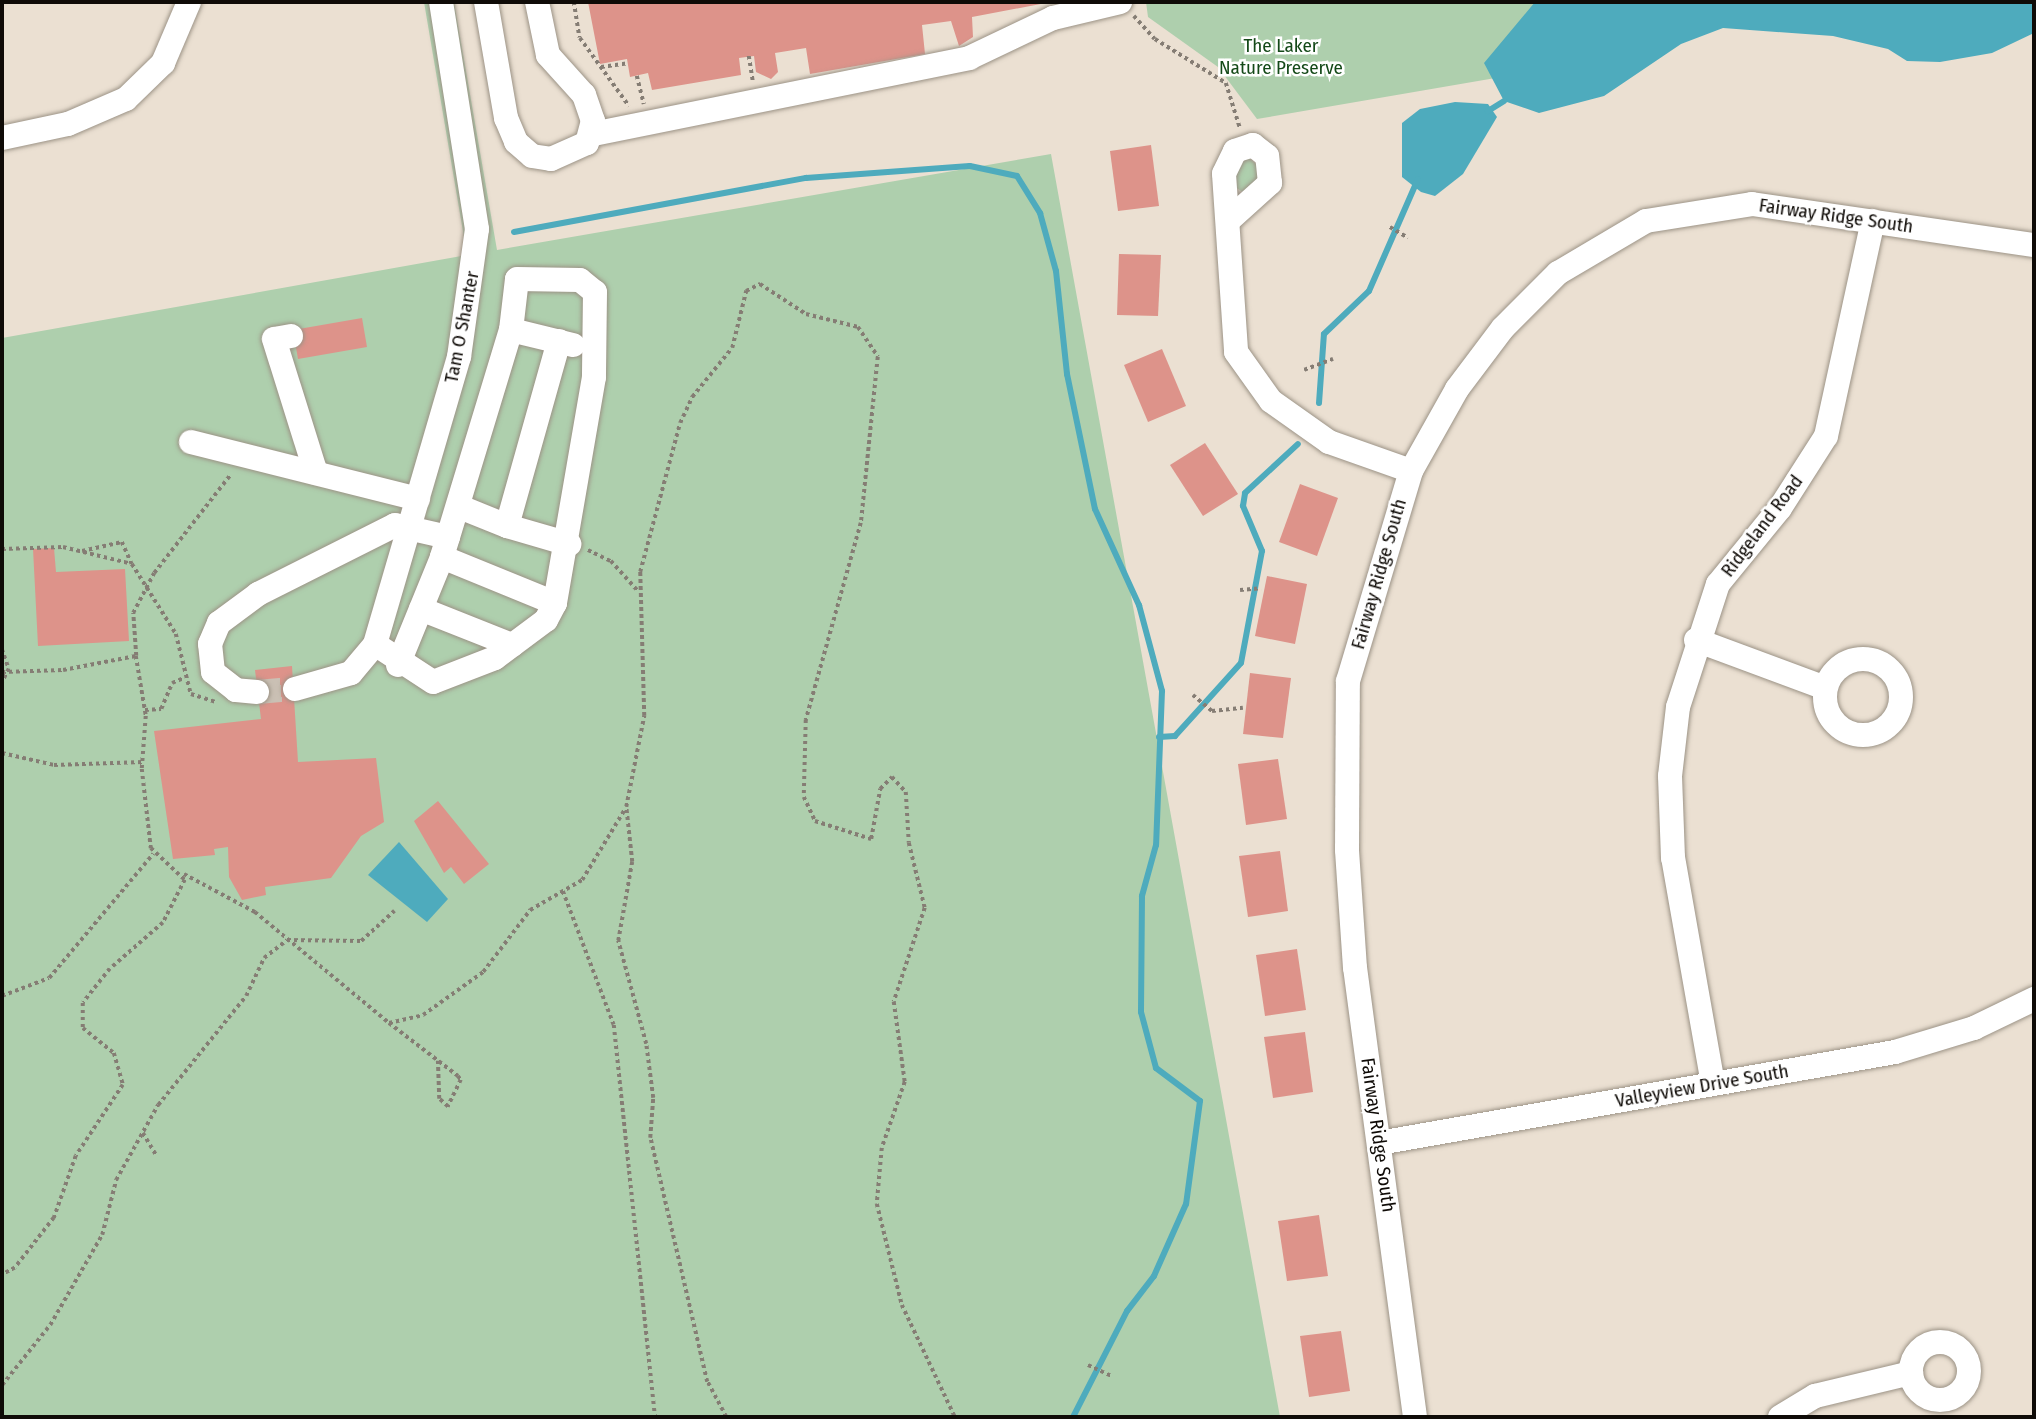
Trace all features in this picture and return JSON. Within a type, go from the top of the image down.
[{"type":"street","points":[[2,138],[68,124],[126,99],[163,63],[189,2]]},
{"type":"street","name":"Tam O Shanter","points":[[375,644],[459,357],[477,229],[441,2]]},
{"type":"street","points":[[486,2],[506,118],[516,142],[532,156],[551,159],[573,154],[593,134],[635,130],[969,58],[1053,18],[1124,4]]},
{"type":"street","points":[[537,2],[548,55],[584,95],[593,134]]},
{"type":"street","points":[[1230,219],[1266,192],[1272,173],[1262,151],[1241,148],[1227,159],[1224,174],[1230,219],[1228,298],[1236,352],[1271,401],[1329,442],[1411,471]]},
{"type":"street","name":"Fairway Ridge South","points":[[1415,1417],[1353,942],[1348,681],[1411,471],[1457,389],[1503,328],[1597,245],[1646,221],[1713,206],[1752,204],[2034,244]]},
{"type":"street","name":"Ridgeland Road","points":[[1713,1084],[1673,858],[1670,776],[1696,640],[1718,584],[1780,508],[1826,436],[1873,221]]},
{"type":"street","points":[[295,689],[341,679],[361,666],[375,644],[398,665],[433,682],[512,645],[546,620],[555,603],[569,544],[594,350],[595,292],[580,280],[517,279],[511,330],[460,507],[398,665]]},
{"type":"street","points":[[511,330],[594,350]]},
{"type":"street","points":[[291,336],[274,339],[316,473]]},
{"type":"street","points":[[507,526],[559,341]]},
{"type":"street","points":[[191,442],[418,499]]},
{"type":"street","points":[[460,507],[507,526],[569,544]]},
{"type":"street","points":[[246,691],[219,682],[209,664],[210,644],[227,614],[395,525],[408,528],[555,603]]},
{"type":"street","points":[[421,609],[512,645]]},
{"type":"street","points":[[1696,640],[1825,688]]},
{"type":"street","name":"Valleyview Drive South","points":[[1379,1143],[1895,1052],[2029,1008]]},
{"type":"street","points":[[1780,1417],[1815,1396],[1911,1373]]},
{"type":"path","points":[[574,2],[580,38],[631,109],[635,130]]},
{"type":"path","points":[[1290,2],[1356,2]]},
{"type":"path","points":[[1124,4],[1155,39],[1226,83],[1238,106],[1241,148]]},
{"type":"path","points":[[601,67],[628,62]]},
{"type":"path","points":[[1390,227],[1408,238]]},
{"type":"path","points":[[726,1417],[707,1382],[650,1138],[653,1098],[646,1044],[618,941],[632,862],[626,807],[646,677],[637,590],[663,467],[692,397],[733,348],[746,291],[764,284],[806,314],[858,327],[874,348],[880,375],[866,434],[854,558],[806,720],[804,797],[815,821],[866,839],[873,838],[876,800],[885,783],[898,778],[906,792],[909,843],[925,908],[894,1002],[905,1082],[882,1148],[877,1204],[902,1305],[955,1417]]},
{"type":"path","points":[[1304,370],[1333,359]]},
{"type":"path","points":[[2,996],[49,978],[153,854],[143,762],[145,710],[136,656],[134,613],[144,592],[245,455]]},
{"type":"path","points":[[2,549],[82,551],[122,542],[144,592],[176,634],[186,659],[184,678],[197,701],[227,701],[246,691]]},
{"type":"path","points":[[569,544],[611,561],[637,590]]},
{"type":"path","points":[[82,551],[100,561],[132,564]]},
{"type":"path","points":[[1240,590],[1261,588]]},
{"type":"path","points":[[2,649],[9,669],[2,683]]},
{"type":"path","points":[[2,671],[63,670],[136,656]]},
{"type":"path","points":[[145,710],[161,709],[172,683],[184,678]]},
{"type":"path","points":[[1193,695],[1207,709],[1243,708]]},
{"type":"path","points":[[2,752],[54,765],[143,762]]},
{"type":"path","points":[[389,1023],[424,1015],[483,972],[530,910],[563,891],[591,869],[626,807]]},
{"type":"path","points":[[153,854],[184,874],[222,891],[288,940],[438,1061],[462,1083],[449,1107],[439,1099],[438,1061]]},
{"type":"path","points":[[2,1275],[15,1268],[54,1218],[76,1156],[123,1085],[114,1053],[83,1028],[83,1003],[110,969],[163,923],[184,874]]},
{"type":"path","points":[[563,891],[614,1025],[654,1417]]},
{"type":"path","points":[[2,1385],[50,1325],[102,1235],[116,1180],[143,1133],[197,1048],[246,996],[264,958],[288,940],[361,941],[394,911]]},
{"type":"path","points":[[143,1133],[156,1155]]},
{"type":"path","points":[[1088,1365],[1112,1376]]},
{"type":"green space","points":[[424,2],[454,2],[497,250],[1051,154],[1280,1417],[2,1417],[2,338],[467,255]]},
{"type":"green space","name":"The Laker Nature Preserve","points":[[1146,2],[1643,2],[1652,51],[1257,119],[1218,67],[1148,17]]},
{"type":"green space","points":[[1249,158],[1265,172],[1244,193],[1234,186],[1234,165]]},
{"type":"water","points":[[1535,2],[2034,2],[2034,33],[1992,53],[1940,62],[1907,61],[1888,49],[1833,36],[1723,28],[1681,44],[1604,96],[1539,113],[1504,101],[1484,63]]},
{"type":"water","points":[[1455,102],[1488,104],[1497,117],[1463,174],[1435,196],[1421,192],[1402,177],[1402,123],[1420,109]]},
{"type":"water","points":[[399,842],[448,899],[427,922],[368,875]]},
{"type":"building","points":[[588,2],[1046,3],[972,17],[973,37],[959,46],[951,21],[922,25],[925,54],[810,74],[806,48],[775,53],[778,72],[771,79],[756,72],[754,56],[739,58],[741,75],[652,90],[648,73],[630,77],[627,59],[600,64]]},
{"type":"building","points":[[1151,145],[1159,206],[1118,211],[1110,151]]},
{"type":"building","points":[[1119,254],[1161,255],[1158,316],[1117,315]]},
{"type":"building","points":[[362,318],[367,347],[298,359],[293,330]]},
{"type":"building","points":[[1162,349],[1186,406],[1148,422],[1124,365]]},
{"type":"building","points":[[1205,443],[1238,494],[1203,516],[1170,465]]},
{"type":"building","points":[[1300,484],[1338,498],[1317,556],[1279,542]]},
{"type":"building","points":[[54,548],[56,572],[125,569],[129,641],[38,646],[33,549]]},
{"type":"building","points":[[1267,576],[1307,584],[1295,644],[1255,636]]},
{"type":"building","points":[[292,666],[298,762],[376,758],[384,822],[361,836],[331,878],[265,887],[266,895],[242,900],[229,877],[228,847],[214,849],[215,855],[173,859],[154,731],[261,719],[255,670]]},
{"type":"building","points":[[1250,673],[1291,678],[1283,738],[1243,734]]},
{"type":"building","points":[[1278,759],[1287,819],[1246,825],[1238,764]]},
{"type":"building","points":[[438,801],[489,864],[464,884],[451,867],[444,873],[414,821]]},
{"type":"building","points":[[1280,851],[1288,911],[1248,917],[1239,856]]},
{"type":"building","points":[[1297,949],[1306,1010],[1265,1016],[1256,955]]},
{"type":"building","points":[[1305,1032],[1313,1092],[1273,1098],[1264,1037]]},
{"type":"building","points":[[1319,1215],[1328,1276],[1287,1281],[1278,1221]]},
{"type":"building","points":[[1341,1331],[1350,1391],[1309,1397],[1300,1336]]},
{"type":"waterway","points":[[1488,111],[1504,101]]},
{"type":"waterway","points":[[514,232],[806,178],[970,166],[1017,176],[1040,213],[1056,271],[1067,374],[1095,509],[1139,605],[1162,691],[1156,845],[1142,896],[1141,1012],[1156,1068],[1200,1101],[1186,1204],[1154,1276],[1127,1311],[1073,1417]]},
{"type":"waterway","points":[[1319,403],[1324,334],[1369,291],[1418,179]]},
{"type":"waterway","points":[[1159,737],[1175,736],[1241,663],[1262,551],[1243,506],[1245,493],[1298,444]]},
{"type":"tunnel","points":[[257,692],[295,689]]}]
